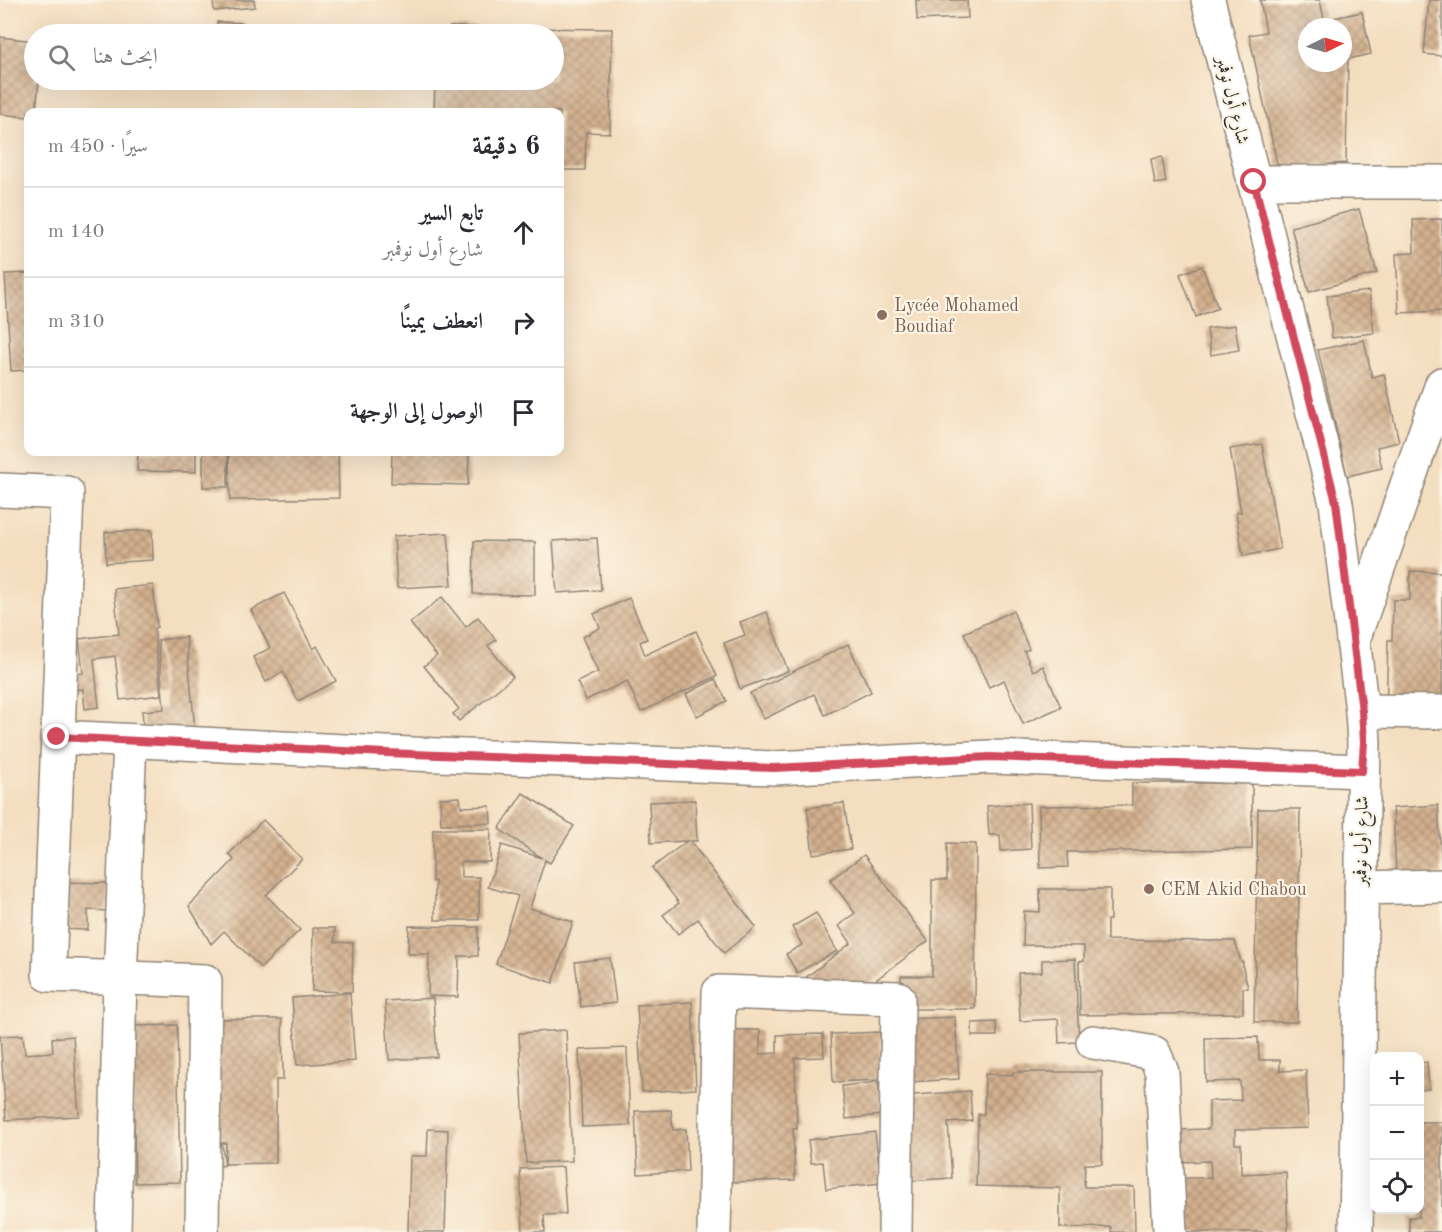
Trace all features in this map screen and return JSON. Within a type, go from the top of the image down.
[{"type":"street","name":"شارع أول نوفمبر","points":[[1208,0],[1336,502],[1362,711],[1364,742],[1356,1232]]},
{"type":"street","points":[[1254,182],[1442,182]]},
{"type":"street","points":[[1353,640],[1442,384]]},
{"type":"street","points":[[0,490],[66,494],[49,975],[205,981],[202,1232]]},
{"type":"street","points":[[1362,711],[1442,712]]},
{"type":"street","points":[[57,737],[774,768],[990,757],[1362,771]]},
{"type":"street","points":[[114,1232],[120,979],[130,741]]},
{"type":"street","points":[[1361,888],[1442,886]]},
{"type":"street","points":[[714,1232],[719,992],[898,998],[895,1232]]},
{"type":"street","points":[[1093,1042],[1154,1053],[1162,1072],[1170,1232]]},
{"type":"building","points":[[213,0],[254,0],[255,7],[214,11]]},
{"type":"building","points":[[916,0],[967,0],[968,18],[917,20]]},
{"type":"building","points":[[1260,0],[1320,0],[1324,18],[1298,18],[1298,72],[1348,72],[1346,163],[1278,168],[1249,35],[1266,32]]},
{"type":"building","points":[[1429,0],[1442,0],[1442,56],[1424,54]]},
{"type":"building","points":[[1362,12],[1371,54],[1352,58],[1352,18],[1334,18]]},
{"type":"building","points":[[217,22],[244,23],[244,24],[217,24]]},
{"type":"building","points":[[564,28],[612,29],[610,133],[586,132],[585,170],[564,170],[564,108],[434,108],[435,90],[564,90]]},
{"type":"building","points":[[0,37],[24,40],[24,90],[38,90],[36,108],[24,108],[24,117],[0,114]]},
{"type":"building","points":[[1162,157],[1166,182],[1155,184],[1151,159]]},
{"type":"building","points":[[1359,209],[1377,273],[1309,292],[1291,227]]},
{"type":"building","points":[[1442,219],[1442,311],[1399,313],[1396,254],[1414,253],[1413,220]]},
{"type":"building","points":[[1202,266],[1218,308],[1196,317],[1180,274]]},
{"type":"building","points":[[24,273],[24,370],[11,371],[5,274]]},
{"type":"building","points":[[1369,291],[1374,333],[1332,338],[1327,296]]},
{"type":"building","points":[[1235,325],[1239,350],[1211,355],[1207,329]]},
{"type":"building","points":[[1364,340],[1372,377],[1384,374],[1399,442],[1377,447],[1382,468],[1347,476],[1318,350]]},
{"type":"building","points":[[1262,444],[1280,549],[1243,556],[1236,512],[1241,512],[1230,449]]},
{"type":"building","points":[[138,456],[196,456],[196,472],[137,471]]},
{"type":"building","points":[[203,456],[228,456],[228,487],[203,487]]},
{"type":"building","points":[[229,456],[338,456],[339,498],[230,500]]},
{"type":"building","points":[[392,456],[469,456],[468,485],[391,483]]},
{"type":"building","points":[[152,530],[153,560],[106,563],[105,532]]},
{"type":"building","points":[[448,533],[452,585],[397,588],[394,536]]},
{"type":"building","points":[[597,538],[601,590],[557,593],[553,541]]},
{"type":"building","points":[[474,541],[535,542],[535,595],[473,594]]},
{"type":"building","points":[[1410,571],[1442,572],[1442,718],[1386,717],[1388,640],[1392,640],[1393,600],[1410,600]]},
{"type":"building","points":[[153,585],[157,627],[154,628],[161,695],[120,700],[115,656],[94,659],[99,707],[85,709],[83,689],[65,691],[63,675],[83,673],[79,639],[119,634],[114,589]]},
{"type":"building","points":[[284,593],[313,649],[317,646],[336,681],[298,701],[283,672],[266,682],[253,657],[270,648],[251,610]]},
{"type":"building","points":[[442,597],[466,627],[478,617],[496,640],[488,646],[513,677],[459,721],[453,714],[459,709],[424,666],[437,656],[410,623]]},
{"type":"building","points":[[629,598],[647,639],[640,642],[645,655],[696,631],[717,676],[641,712],[627,681],[586,700],[577,682],[598,672],[582,637],[600,628],[594,614]]},
{"type":"building","points":[[1013,611],[1029,649],[1024,651],[1033,671],[1043,666],[1061,707],[1023,724],[1004,680],[989,687],[964,633]]},
{"type":"building","points":[[767,612],[788,671],[740,689],[724,643],[745,635],[740,622]]},
{"type":"building","points":[[186,637],[196,740],[146,750],[142,711],[164,709],[158,640]]},
{"type":"building","points":[[848,644],[871,692],[825,715],[814,694],[764,719],[750,693]]},
{"type":"building","points":[[715,679],[727,701],[697,716],[686,694]]},
{"type":"building","points":[[1132,783],[1252,783],[1252,849],[1067,852],[1068,867],[1040,868],[1039,806],[1132,805]]},
{"type":"building","points":[[523,793],[574,826],[550,863],[545,860],[530,908],[573,922],[553,983],[496,964],[518,896],[488,887],[502,845],[542,858],[499,829]]},
{"type":"building","points":[[460,797],[461,807],[490,806],[491,823],[441,824],[440,798]]},
{"type":"building","points":[[695,800],[697,841],[690,841],[756,927],[724,953],[698,919],[678,934],[663,915],[679,903],[652,868],[687,841],[651,843],[649,802]]},
{"type":"building","points":[[844,803],[851,849],[813,854],[807,808]]},
{"type":"building","points":[[1029,803],[1031,849],[1001,851],[1000,835],[989,835],[987,806]]},
{"type":"building","points":[[1438,805],[1442,874],[1396,876],[1393,808]]},
{"type":"building","points":[[1258,809],[1300,809],[1297,1022],[1254,1022]]},
{"type":"building","points":[[263,820],[302,859],[266,895],[300,930],[261,968],[224,931],[211,944],[189,906],[234,860],[229,854]]},
{"type":"building","points":[[433,829],[491,829],[490,862],[461,862],[461,877],[479,877],[479,920],[435,920],[435,881],[432,881]]},
{"type":"building","points":[[947,843],[976,844],[975,1009],[901,1009],[901,976],[932,976],[932,880],[947,880]]},
{"type":"building","points":[[864,855],[928,941],[831,1013],[805,978],[851,943],[839,926],[855,913],[830,880]]},
{"type":"building","points":[[57,882],[108,883],[108,911],[88,910],[88,930],[56,929]]},
{"type":"building","points":[[1040,889],[1110,889],[1110,920],[1107,920],[1107,940],[1235,941],[1241,962],[1243,962],[1248,988],[1243,988],[1243,1013],[1080,1015],[1079,962],[1084,961],[1084,946],[1023,945],[1024,911],[1040,912]]},
{"type":"building","points":[[816,913],[837,951],[797,973],[786,954],[802,945],[792,927]]},
{"type":"building","points":[[409,926],[478,927],[478,956],[459,956],[458,997],[428,996],[429,954],[408,954]]},
{"type":"building","points":[[313,928],[335,928],[335,942],[353,943],[352,992],[312,991]]},
{"type":"building","points":[[610,958],[616,1003],[581,1007],[575,962]]},
{"type":"building","points":[[1075,959],[1079,1042],[1059,1043],[1058,1019],[1020,1021],[1018,973],[1042,972],[1042,960]]},
{"type":"building","points":[[350,993],[355,1061],[297,1065],[292,998]]},
{"type":"building","points":[[433,998],[437,1057],[389,1060],[385,1001]]},
{"type":"building","points":[[692,1002],[696,1089],[642,1092],[637,1005]]},
{"type":"building","points":[[955,1017],[959,1079],[909,1082],[906,1019]]},
{"type":"building","points":[[212,1019],[282,1019],[283,1080],[276,1080],[276,1163],[225,1164],[226,1143],[204,1143]]},
{"type":"building","points":[[996,1022],[997,1036],[972,1036],[972,1023]]},
{"type":"building","points":[[177,1025],[180,1182],[135,1183],[132,1026]]},
{"type":"building","points":[[566,1030],[572,1161],[526,1163],[519,1033]]},
{"type":"building","points":[[724,1030],[760,1030],[760,1054],[777,1053],[777,1035],[823,1034],[824,1057],[795,1058],[797,1129],[793,1129],[795,1180],[730,1182]]},
{"type":"building","points":[[880,1032],[882,1080],[833,1082],[831,1034]]},
{"type":"building","points":[[23,1035],[25,1054],[53,1052],[52,1038],[73,1036],[79,1116],[6,1120],[0,1036]]},
{"type":"building","points":[[1258,1037],[1259,1060],[1280,1060],[1280,1071],[1306,1070],[1308,1128],[1235,1130],[1235,1144],[1241,1144],[1241,1174],[1286,1172],[1288,1232],[1183,1232],[1182,1178],[1211,1178],[1210,1161],[1177,1162],[1177,1130],[1209,1129],[1209,1101],[1241,1100],[1240,1081],[1206,1082],[1205,1038]]},
{"type":"building","points":[[627,1048],[630,1125],[582,1127],[579,1050]]},
{"type":"building","points":[[1424,1062],[1427,1062],[1429,1089],[1424,1090]]},
{"type":"building","points":[[1013,1072],[1102,1072],[1102,1164],[1085,1164],[1084,1187],[1134,1187],[1135,1232],[1111,1232],[1111,1227],[1060,1228],[1060,1188],[976,1186],[978,1114],[984,1114],[985,1074],[1013,1075]]},
{"type":"building","points":[[878,1082],[882,1115],[846,1119],[842,1086]]},
{"type":"building","points":[[970,1091],[972,1121],[948,1123],[952,1178],[907,1181],[901,1096]]},
{"type":"building","points":[[671,1110],[673,1130],[686,1129],[688,1171],[638,1174],[635,1111]]},
{"type":"building","points":[[1424,1122],[1442,1122],[1442,1232],[1409,1232],[1409,1217],[1419,1217],[1419,1214],[1424,1214]]},
{"type":"building","points":[[428,1129],[448,1130],[445,1232],[408,1232],[410,1156],[427,1156]]},
{"type":"building","points":[[875,1132],[881,1183],[826,1189],[823,1162],[811,1163],[808,1140]]},
{"type":"building","points":[[222,1144],[225,1165],[215,1167],[212,1145]]},
{"type":"building","points":[[563,1167],[566,1214],[544,1215],[545,1232],[523,1232],[520,1169]]},
{"type":"place","name":"Lycée Mohamed Boudiaf","points":[[882,315]]},
{"type":"place","name":"CEM Akid Chabou","points":[[1149,889]]},
{"type":"route","points":[[57,737],[774,768],[990,757],[1362,771],[1364,742],[1362,711],[1336,502],[1254,182]]}]
